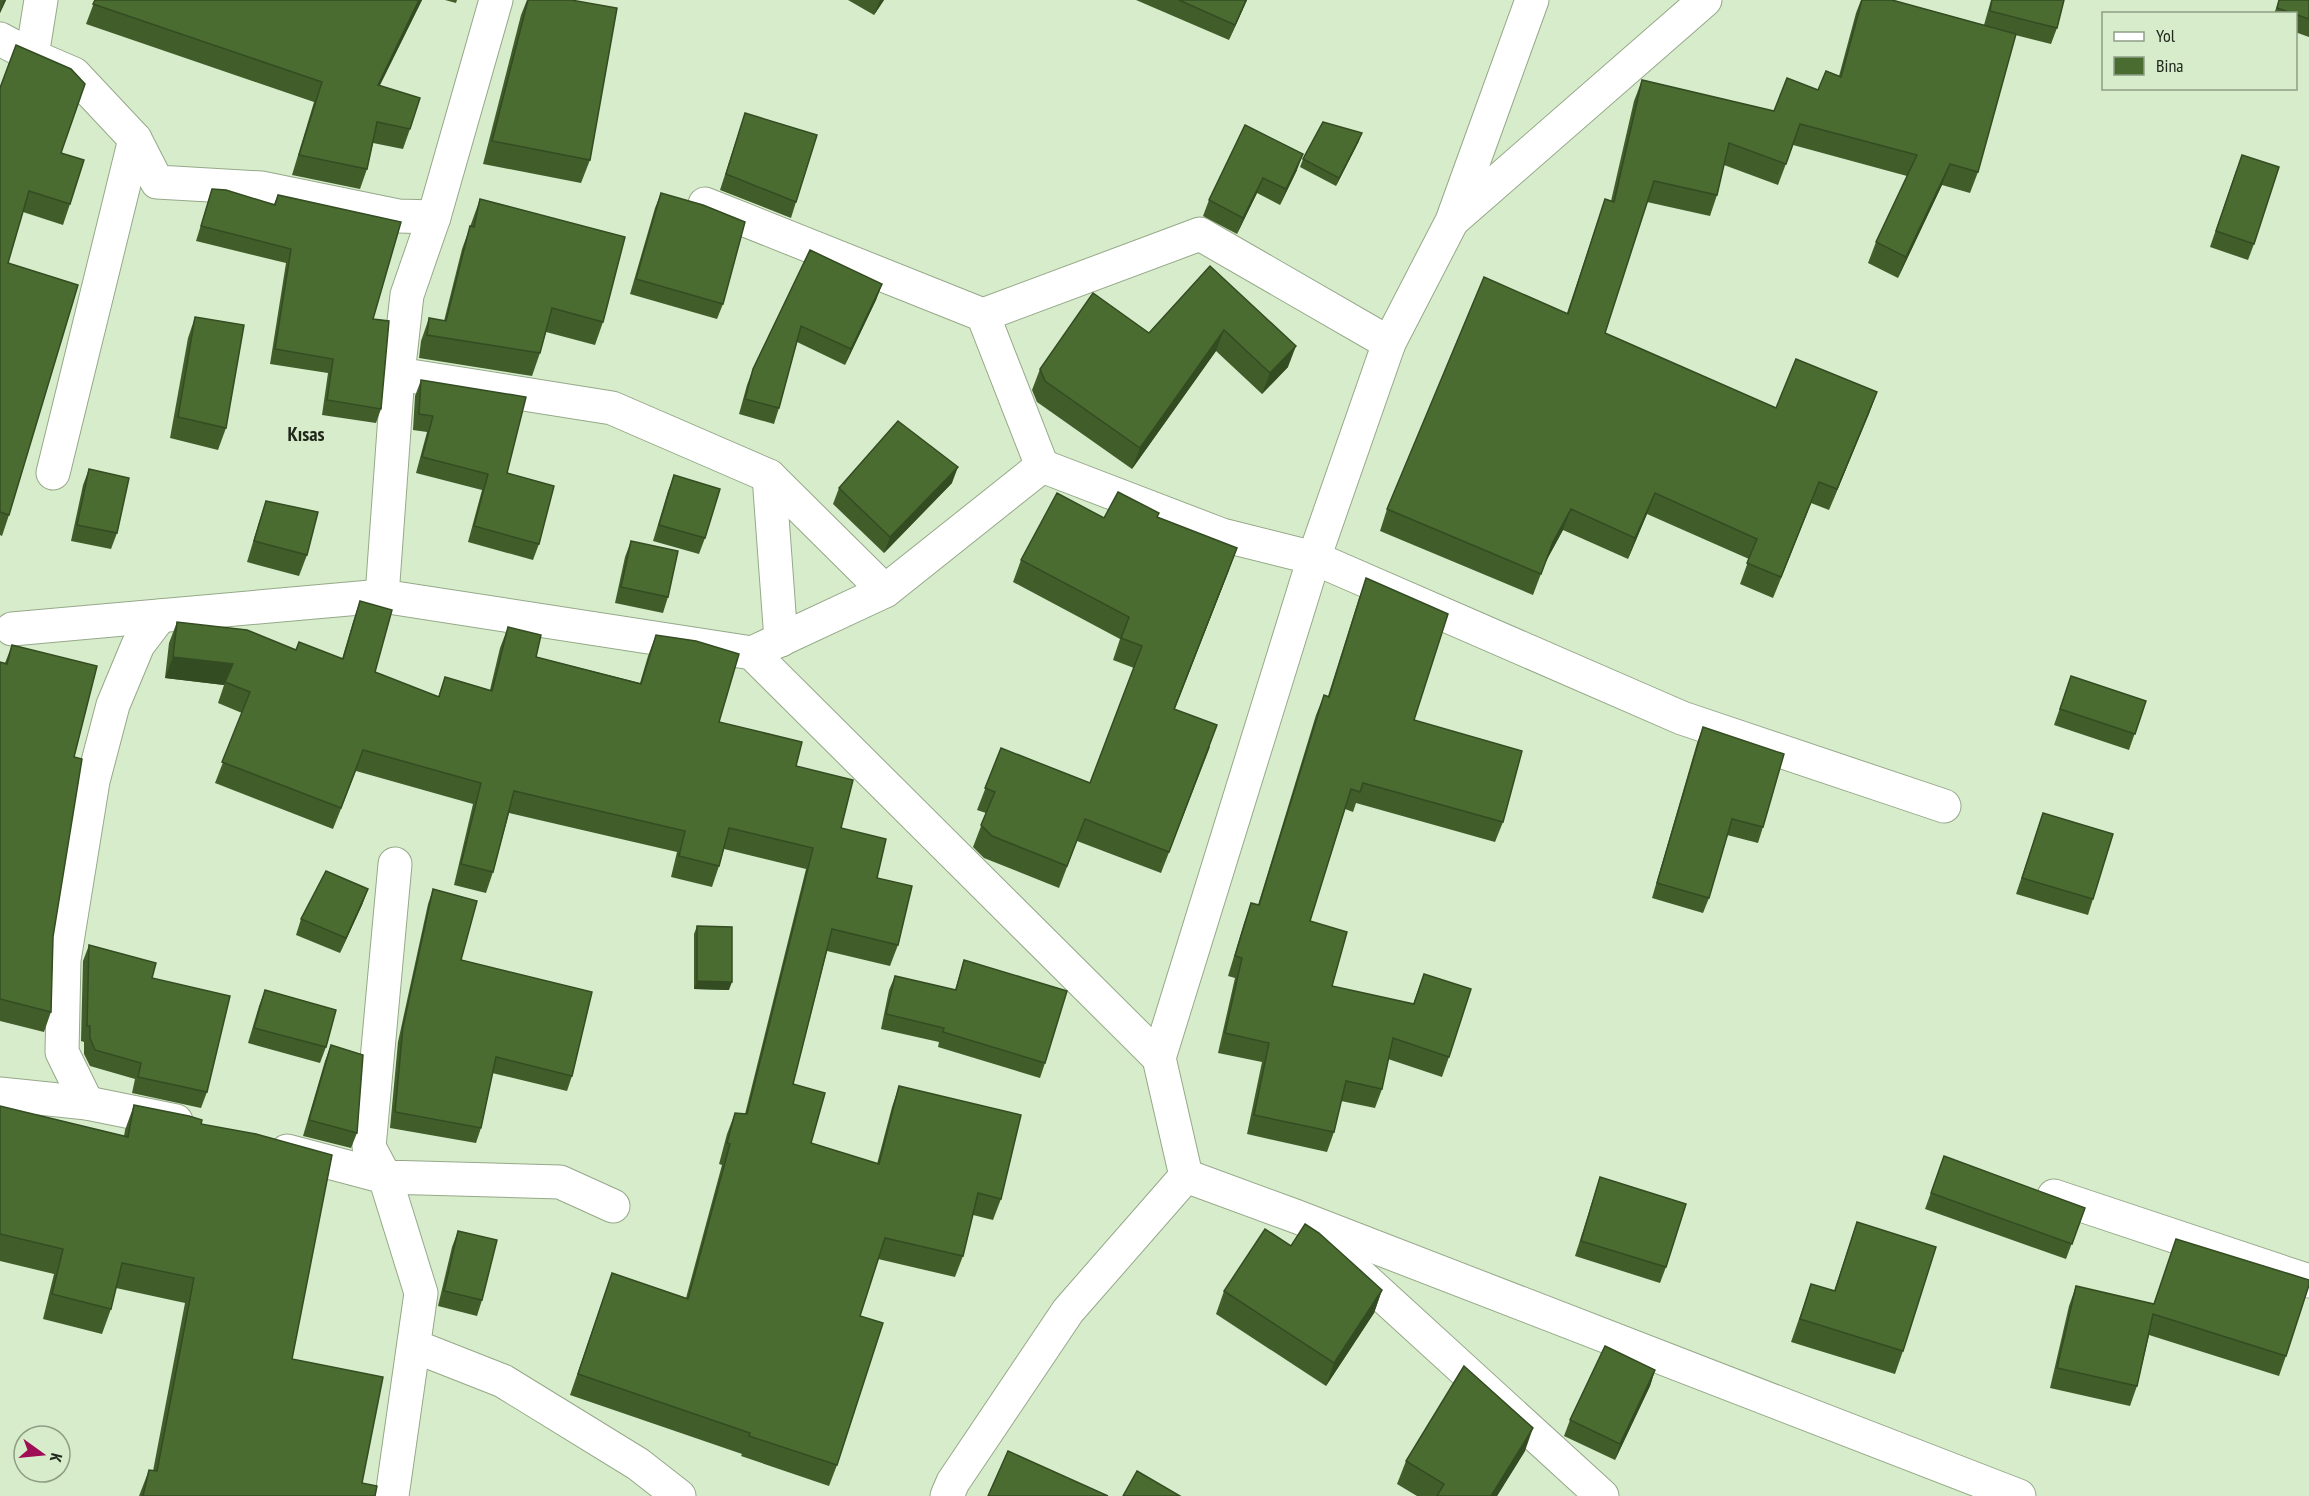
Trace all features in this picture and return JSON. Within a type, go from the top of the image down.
[{"type":"street","points":[[32,56],[41,0]]},
{"type":"street","points":[[382,596],[398,374],[407,296],[434,217],[496,0]]},
{"type":"street","points":[[1186,1176],[1159,1058],[1314,558],[1389,343],[1452,221],[1532,0]]},
{"type":"street","points":[[1452,221],[1705,0]]},
{"type":"street","points":[[0,39],[74,74],[135,139],[157,182],[261,188],[398,216],[434,217]]},
{"type":"street","points":[[53,473],[135,139]]},
{"type":"street","points":[[705,204],[983,315],[1200,234],[1389,343]]},
{"type":"street","points":[[983,315],[1042,466],[1222,535],[1314,558],[1682,718],[1944,806]]},
{"type":"street","points":[[398,374],[612,408],[769,476],[885,591]]},
{"type":"street","points":[[12,629],[382,596],[752,653],[885,591],[1042,466]]},
{"type":"street","points":[[769,476],[781,640]]},
{"type":"street","points":[[87,1103],[62,1052],[64,960],[93,781],[113,705],[138,645],[160,616]]},
{"type":"street","points":[[752,653],[1159,1058]]},
{"type":"street","points":[[392,1496],[421,1293],[385,1177],[369,1147],[395,864]]},
{"type":"street","points":[[0,1094],[87,1103],[206,1129]]},
{"type":"street","points":[[262,1144],[385,1177],[560,1182],[613,1206]]},
{"type":"street","points":[[1186,1176],[2019,1496]]},
{"type":"street","points":[[947,1496],[953,1482],[1068,1311],[1186,1176]]},
{"type":"street","points":[[2054,1196],[2309,1281]]},
{"type":"street","points":[[1295,1216],[1602,1496]]},
{"type":"street","points":[[414,1346],[503,1381],[638,1464],[679,1496]]},
{"type":"building","points":[[95,0],[419,0],[378,85],[420,98],[410,129],[377,122],[367,169],[299,155],[322,82],[93,4]]},
{"type":"building","points":[[528,0],[571,0],[617,8],[590,160],[492,141]]},
{"type":"building","points":[[1179,0],[1246,0],[1235,25]]},
{"type":"building","points":[[1862,0],[1892,0],[2016,34],[1978,172],[1950,164],[1906,257],[1876,242],[1917,155],[1800,124],[1786,164],[1729,143],[1717,195],[1654,181],[1605,333],[1776,408],[1796,359],[1877,392],[1837,489],[1819,482],[1781,577],[1747,563],[1757,539],[1655,493],[1635,538],[1571,509],[1553,542],[1541,574],[1387,509],[1484,277],[1568,314],[1605,199],[1614,202],[1642,80],[1774,111],[1787,78],[1818,90],[1826,71],[1841,77]]},
{"type":"building","points":[[1992,0],[2064,0],[2057,28],[1990,11]]},
{"type":"building","points":[[2279,0],[2309,0],[2309,19],[2297,15],[2297,12],[2277,8]]},
{"type":"building","points":[[16,45],[71,69],[85,84],[61,153],[84,160],[70,204],[29,191],[8,263],[78,285],[9,515],[0,512],[0,88]]},
{"type":"building","points":[[745,113],[817,135],[796,202],[726,174]]},
{"type":"building","points":[[1323,122],[1362,133],[1339,178],[1303,159]]},
{"type":"building","points":[[1245,125],[1303,154],[1286,189],[1263,178],[1243,218],[1209,200]]},
{"type":"building","points":[[2242,155],[2279,167],[2254,244],[2216,231]]},
{"type":"building","points":[[212,189],[226,190],[275,205],[278,195],[401,222],[373,319],[389,321],[381,409],[327,400],[333,359],[275,349],[291,249],[201,226]]},
{"type":"building","points":[[661,193],[703,205],[745,222],[723,304],[636,279]]},
{"type":"building","points":[[480,199],[625,237],[603,322],[552,308],[540,353],[427,335],[429,318],[446,321],[470,226],[474,227]]},
{"type":"building","points":[[810,250],[882,284],[851,349],[801,326],[779,408],[745,399],[753,369]]},
{"type":"building","points":[[1210,266],[1296,346],[1270,373],[1224,330],[1140,448],[1045,381],[1040,369],[1093,293],[1149,333]]},
{"type":"building","points":[[195,317],[244,325],[226,428],[178,417]]},
{"type":"building","points":[[421,380],[526,397],[507,473],[554,486],[539,544],[474,526],[488,474],[422,457],[433,416],[419,414]]},
{"type":"building","points":[[898,421],[958,467],[890,537],[839,488]]},
{"type":"building","points":[[89,469],[129,478],[117,533],[77,525]]},
{"type":"building","points":[[674,475],[720,489],[705,538],[659,525]]},
{"type":"building","points":[[1118,492],[1159,513],[1157,517],[1237,548],[1174,709],[1217,725],[1169,852],[1085,819],[1067,866],[992,836],[981,825],[995,792],[985,788],[1001,748],[1090,783],[1142,646],[1121,638],[1129,617],[1021,560],[1057,493],[1104,518]]},
{"type":"building","points":[[266,501],[318,512],[307,555],[254,541]]},
{"type":"building","points":[[631,541],[678,551],[668,597],[621,587]]},
{"type":"building","points":[[1366,578],[1448,614],[1414,720],[1522,751],[1503,822],[1363,783],[1360,792],[1351,789],[1310,921],[1347,932],[1332,986],[1414,1004],[1424,974],[1471,989],[1449,1057],[1393,1038],[1382,1089],[1346,1081],[1334,1132],[1254,1115],[1269,1043],[1225,1033],[1242,958],[1235,956],[1251,903],[1259,905],[1324,695],[1329,697]]},
{"type":"building","points":[[360,601],[392,610],[375,672],[439,697],[445,677],[492,691],[508,627],[541,635],[536,657],[641,684],[656,635],[696,641],[739,654],[719,722],[802,742],[796,766],[853,780],[841,828],[886,839],[877,878],[912,886],[898,945],[832,929],[793,1084],[825,1093],[811,1143],[879,1164],[899,1086],[1021,1115],[1001,1199],[978,1193],[963,1256],[885,1238],[860,1316],[883,1323],[837,1465],[749,1436],[750,1433],[578,1374],[612,1273],[688,1299],[730,1144],[727,1143],[735,1113],[747,1114],[813,848],[729,828],[719,866],[679,856],[685,831],[514,791],[493,872],[461,864],[481,783],[363,750],[341,808],[222,762],[250,692],[225,682],[233,664],[173,657],[177,622],[247,630],[296,650],[299,642],[343,659]]},
{"type":"building","points":[[12,645],[97,666],[74,757],[82,759],[53,937],[51,1012],[0,999],[0,662],[7,664]]},
{"type":"building","points":[[2071,676],[2146,701],[2135,734],[2060,709]]},
{"type":"building","points":[[1703,727],[1784,754],[1763,827],[1732,819],[1709,898],[1657,883]]},
{"type":"building","points":[[2043,813],[2113,834],[2093,899],[2022,878]]},
{"type":"building","points":[[326,871],[368,889],[346,938],[301,919]]},
{"type":"building","points":[[433,889],[477,901],[461,960],[592,992],[572,1076],[496,1057],[481,1128],[395,1112],[403,1027]]},
{"type":"building","points":[[697,926],[732,927],[732,982],[697,981]]},
{"type":"building","points":[[89,945],[156,963],[152,978],[230,996],[207,1092],[138,1077],[141,1063],[95,1050],[90,1038],[90,1026],[87,1026]]},
{"type":"building","points":[[964,960],[1067,991],[1045,1063],[943,1032],[944,1028],[886,1014],[895,976],[956,990]]},
{"type":"building","points":[[265,990],[336,1010],[326,1047],[254,1028]]},
{"type":"building","points":[[331,1045],[363,1055],[357,1133],[309,1120]]},
{"type":"building","points":[[134,1105],[189,1116],[202,1120],[201,1124],[256,1134],[332,1155],[292,1359],[383,1377],[362,1483],[377,1486],[375,1496],[143,1496],[149,1470],[157,1471],[194,1278],[122,1263],[111,1309],[52,1294],[63,1249],[0,1234],[0,1106],[128,1137]]},
{"type":"building","points":[[1944,1156],[2085,1208],[2072,1244],[1931,1193]]},
{"type":"building","points":[[1600,1177],[1686,1204],[1666,1267],[1581,1241]]},
{"type":"building","points":[[1857,1222],[1936,1247],[1903,1351],[1800,1319],[1811,1284],[1835,1291]]},
{"type":"building","points":[[1305,1224],[1319,1233],[1382,1290],[1334,1363],[1224,1291],[1265,1229],[1291,1246]]},
{"type":"building","points":[[458,1231],[497,1240],[482,1300],[444,1291]]},
{"type":"building","points":[[2176,1239],[2309,1280],[2286,1356],[2153,1314],[2137,1386],[2057,1368],[2076,1286],[2154,1304]]},
{"type":"building","points":[[1605,1346],[1655,1370],[1620,1444],[1570,1420]]},
{"type":"building","points":[[1464,1366],[1533,1428],[1491,1496],[1437,1496],[1444,1484],[1406,1461]]},
{"type":"building","points":[[1008,1451],[1108,1496],[988,1496]]},
{"type":"building","points":[[1137,1471],[1180,1496],[1123,1496]]},
{"type":"district","name":"Kısas","points":[[306,434]]}]
